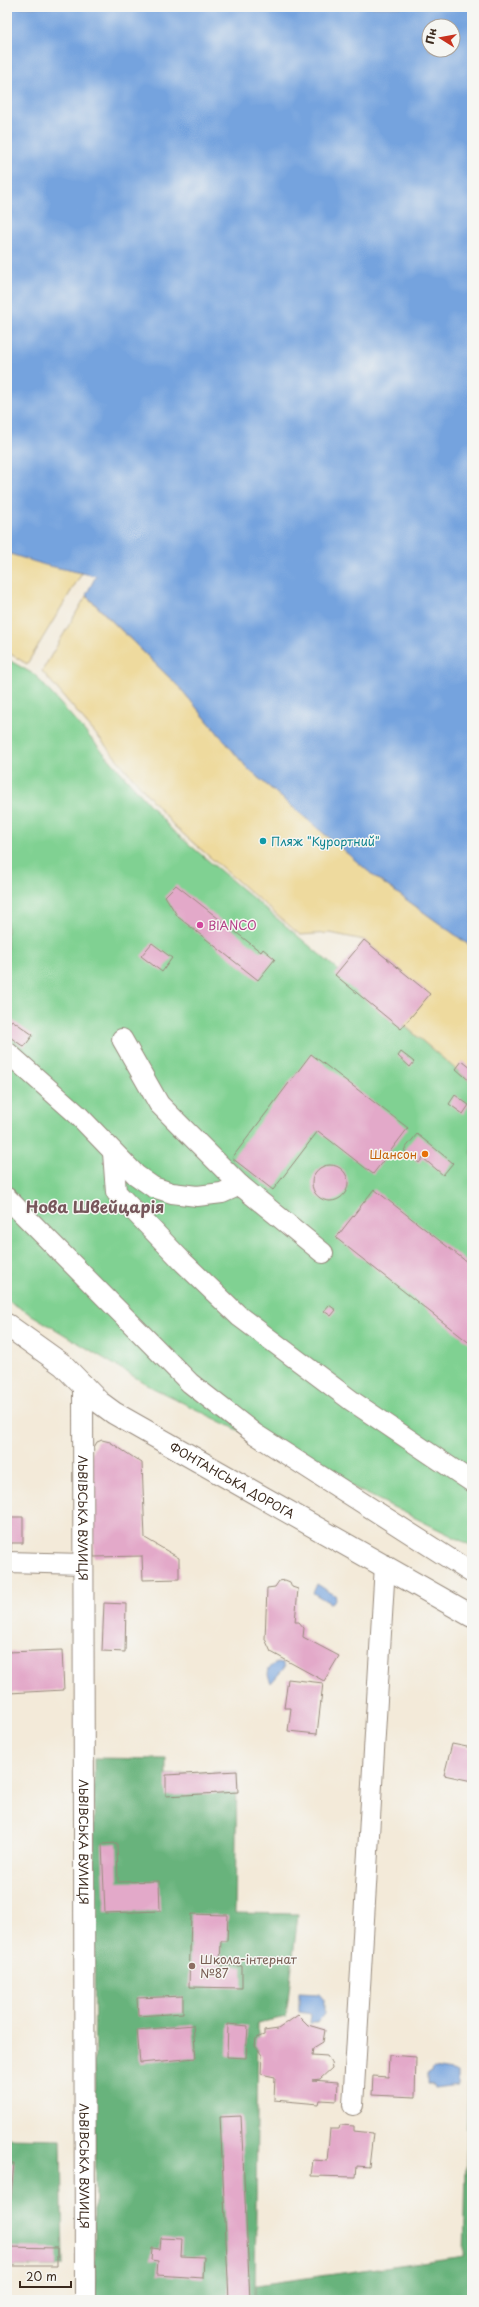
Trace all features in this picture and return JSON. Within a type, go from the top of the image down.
[{"type":"main road","name":"ФОНТАНСЬКА ДОРОГА","points":[[7,1325],[43,1349],[83,1384],[99,1402],[114,1413],[385,1565],[472,1616]]},
{"type":"street","points":[[122,1039],[160,1104],[240,1185],[323,1254]]},
{"type":"street","points":[[7,1052],[78,1115],[113,1153],[147,1183],[172,1193],[197,1196],[222,1194],[240,1185]]},
{"type":"street","points":[[113,1153],[116,1192],[184,1263],[240,1316],[352,1401],[472,1482]]},
{"type":"street","points":[[7,1198],[190,1383],[255,1434],[472,1573]]},
{"type":"street","name":"ЛЬВІВСЬКА ВУЛИЦЯ","points":[[83,1384],[84,2300]]},
{"type":"street","points":[[7,1562],[83,1564]]},
{"type":"street","points":[[353,2105],[385,1565]]},
{"type":"green space","points":[[7,659],[35,675],[172,830],[472,1083],[472,1546],[153,1388],[7,1300]]},
{"type":"green space","points":[[94,1758],[166,1759],[166,1775],[237,1771],[235,1913],[298,1914],[286,2017],[258,2023],[255,2300],[95,2300]]},
{"type":"green space","points":[[468,2079],[472,2079],[472,2300],[256,2300],[256,2285],[464,2256]]},
{"type":"green space","points":[[7,2138],[61,2139],[63,2266],[7,2266]]},
{"type":"sand","points":[[7,553],[82,573],[27,664],[7,652]]},
{"type":"sand","name":"Пляж \"Курортний\"","points":[[86,596],[180,688],[248,769],[375,877],[472,947],[472,1083],[404,1025],[429,994],[364,940],[330,933],[300,935],[175,827],[42,671]]},
{"type":"water","points":[[7,7],[472,7],[472,947],[375,877],[248,769],[180,688],[86,595],[96,576],[45,565],[7,553]]},
{"type":"water","points":[[317,1584],[336,1596],[334,1601],[330,1603],[313,1593]]},
{"type":"water","points":[[277,1662],[283,1663],[285,1667],[271,1683],[268,1675],[269,1668]]},
{"type":"water","points":[[299,1993],[319,1994],[324,2000],[324,2014],[317,2023],[310,2023],[311,2014],[299,2012]]},
{"type":"water","points":[[433,2068],[458,2072],[458,2085],[434,2088],[433,2085],[428,2084],[428,2073],[432,2072]]},
{"type":"building","points":[[176,885],[261,952],[263,949],[275,959],[258,980],[178,917],[165,896]]},
{"type":"building","points":[[364,940],[430,994],[401,1029],[335,975]]},
{"type":"building","points":[[152,943],[172,958],[162,972],[141,956]]},
{"type":"building","points":[[12,1020],[33,1035],[24,1047],[7,1035],[7,1026]]},
{"type":"building","points":[[401,1052],[414,1062],[410,1067],[398,1056]]},
{"type":"building","points":[[311,1054],[408,1128],[373,1174],[318,1131],[273,1190],[232,1158]]},
{"type":"building","points":[[462,1061],[472,1069],[472,1083],[456,1069]]},
{"type":"building","points":[[455,1095],[469,1105],[463,1114],[449,1104]]},
{"type":"building","name":"Шансон","points":[[417,1134],[453,1163],[443,1175],[423,1158],[419,1163],[404,1150]]},
{"type":"building","points":[[330,1165],[340,1168],[345,1173],[348,1183],[345,1193],[340,1198],[330,1201],[320,1198],[315,1193],[312,1183],[315,1173],[320,1168]]},
{"type":"building","points":[[374,1189],[472,1266],[472,1345],[336,1238]]},
{"type":"building","points":[[329,1305],[336,1310],[331,1316],[324,1311]]},
{"type":"building","points":[[102,1440],[110,1442],[142,1463],[145,1538],[179,1558],[179,1579],[143,1580],[142,1556],[94,1557],[91,1456],[97,1442]]},
{"type":"building","points":[[7,1517],[23,1517],[23,1543],[11,1543],[11,1550],[7,1550]]},
{"type":"building","points":[[285,1580],[290,1582],[292,1587],[298,1589],[295,1622],[299,1622],[304,1628],[303,1637],[339,1656],[324,1681],[271,1652],[265,1639],[267,1588],[275,1587],[279,1581]]},
{"type":"building","points":[[104,1603],[126,1604],[125,1652],[102,1651]]},
{"type":"building","points":[[62,1650],[64,1690],[9,1693],[7,1652]]},
{"type":"building","points":[[288,1679],[323,1683],[317,1734],[288,1731],[291,1708],[284,1708]]},
{"type":"building","points":[[452,1744],[472,1748],[472,1781],[444,1775]]},
{"type":"building","points":[[237,1771],[238,1792],[166,1796],[166,1775]]},
{"type":"building","points":[[117,1843],[118,1882],[159,1881],[160,1911],[105,1913],[102,1844]]},
{"type":"building","points":[[191,1914],[228,1915],[227,1941],[221,1941],[220,1965],[242,1966],[242,1988],[189,1987]]},
{"type":"building","points":[[183,1996],[183,2013],[138,2016],[137,1998]]},
{"type":"building","points":[[298,2015],[308,2025],[325,2030],[323,2042],[313,2048],[312,2055],[327,2056],[331,2062],[332,2068],[320,2079],[312,2080],[338,2082],[337,2101],[320,2100],[319,2104],[274,2100],[275,2077],[261,2074],[262,2055],[255,2046],[256,2038],[264,2035],[264,2031],[278,2029]]},
{"type":"building","points":[[228,2024],[248,2026],[246,2058],[227,2057]]},
{"type":"building","points":[[193,2025],[196,2058],[140,2063],[137,2030]]},
{"type":"building","points":[[389,2055],[416,2057],[415,2097],[372,2095],[373,2076],[388,2077]]},
{"type":"building","points":[[241,2116],[250,2300],[229,2300],[220,2117]]},
{"type":"building","points":[[340,2125],[354,2126],[354,2131],[373,2133],[369,2167],[357,2166],[356,2177],[311,2176],[313,2160],[327,2161],[330,2129],[339,2129]]},
{"type":"building","points":[[7,2163],[14,2163],[10,2206],[7,2205]]},
{"type":"building","points":[[161,2238],[182,2239],[181,2256],[204,2257],[203,2278],[157,2275],[158,2261],[151,2260],[152,2248],[160,2249]]},
{"type":"building","points":[[7,2247],[57,2248],[57,2266],[7,2266]]},
{"type":"place","name":"Пляж \"Курортний\"","points":[[263,841]]},
{"type":"place","name":"BIANCO","points":[[200,925]]},
{"type":"place","name":"Шансон","points":[[425,1154]]},
{"type":"place","name":"Школа-інтернат №87","points":[[192,1966]]},
{"type":"district","name":"Нова Швейцарія","points":[[95,1206]]}]
